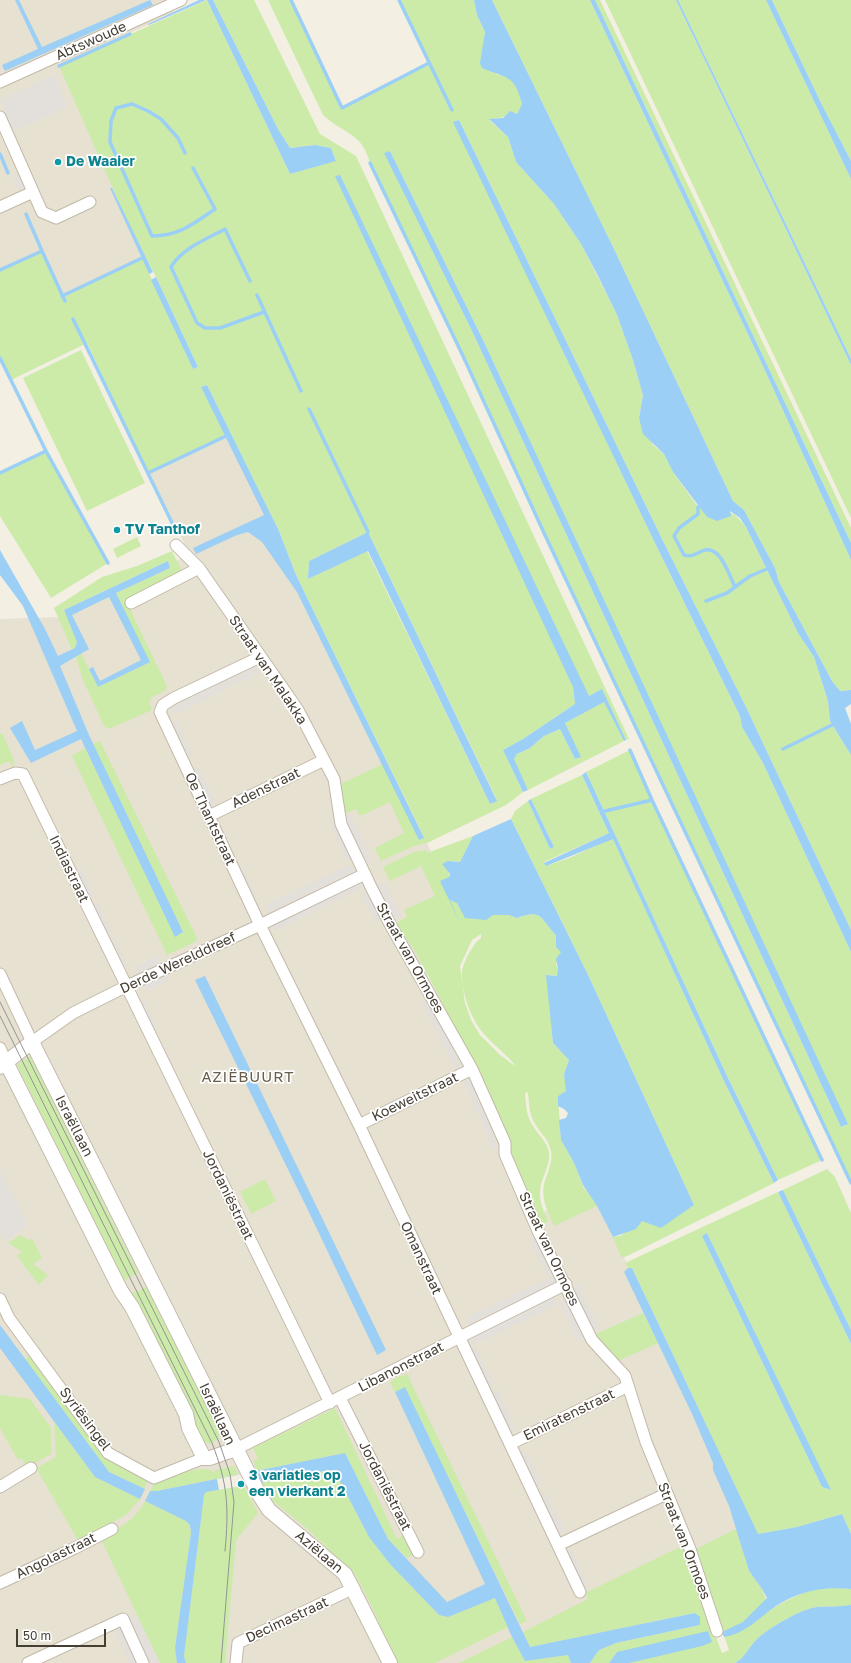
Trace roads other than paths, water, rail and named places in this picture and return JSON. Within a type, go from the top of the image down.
[{"type":"street","name":"Abtswoude","points":[[0,82],[181,0]]},
{"type":"street","points":[[0,117],[42,212],[56,218],[90,202]]},
{"type":"street","points":[[0,207],[33,192]]},
{"type":"street","name":"Straat van Malakka","points":[[176,545],[199,568],[298,710],[334,779],[342,824],[365,874]]},
{"type":"street","points":[[132,603],[199,568]]},
{"type":"street","name":"Oe Thantstraat","points":[[260,657],[174,698],[163,705],[160,712],[260,925]]},
{"type":"street","name":"Adenstraat","points":[[209,816],[324,760]]},
{"type":"street","name":"Indiastraat","points":[[0,779],[15,773],[23,774],[125,987]]},
{"type":"street","name":"Derde Werelddreef","points":[[3,1064],[73,1013],[365,874]]},
{"type":"street","name":"Straat van Ormoes","points":[[365,874],[386,918],[472,1069],[505,1143],[505,1154],[538,1231],[566,1284],[592,1340],[624,1376],[646,1442],[666,1494],[690,1549],[717,1630]]},
{"type":"street","name":"Omanstraat","points":[[260,925],[358,1126],[580,1592]]},
{"type":"street","points":[[0,974],[32,1042]]},
{"type":"street","name":"Jordaniëstraat","points":[[125,987],[330,1403]]},
{"type":"street","name":"Israëllaan","points":[[3,1064],[121,1291],[132,1307],[182,1407],[189,1428],[204,1458],[210,1458],[236,1449],[32,1042]]},
{"type":"street","points":[[0,1048],[3,1064]]},
{"type":"street","name":"Koeweitstraat","points":[[358,1126],[472,1069]]},
{"type":"street","name":"Libanonstraat","points":[[236,1449],[566,1284]]},
{"type":"street","name":"Syriësingel","points":[[0,1299],[9,1318],[108,1453],[154,1478],[204,1458]]},
{"type":"street","name":"Emiratenstraat","points":[[510,1444],[628,1386]]},
{"type":"street","name":"Jordaniëstraat","points":[[340,1398],[418,1552]]},
{"type":"street","name":"Aziëlaan","points":[[236,1449],[255,1487],[269,1510],[345,1574],[354,1588],[390,1663]]},
{"type":"street","points":[[0,1487],[31,1468]]},
{"type":"street","points":[[558,1545],[666,1494]]},
{"type":"street","name":"Angolastraat","points":[[0,1583],[75,1548],[112,1528]]},
{"type":"street","name":"Decimastraat","points":[[236,1663],[238,1643],[354,1588]]},
{"type":"street","points":[[28,1663],[123,1619],[143,1663]]},
{"type":"water","points":[[15,0],[19,0],[42,47],[150,0],[153,5],[5,71],[2,65],[38,49]]},
{"type":"water","points":[[199,0],[206,0],[149,25],[148,24]]},
{"type":"water","points":[[207,0],[213,0],[278,129],[290,148],[315,145],[331,148],[336,161],[290,174]]},
{"type":"water","points":[[474,0],[492,0],[614,249],[733,501],[744,510],[775,568],[779,582],[832,681],[840,691],[851,690],[851,704],[845,708],[851,724],[851,755],[830,721],[828,701],[814,657],[798,633],[746,527],[740,518],[730,511],[731,516],[717,521],[707,517],[673,472],[664,454],[643,434],[639,418],[643,395],[633,360],[617,315],[597,274],[581,244],[554,204],[516,162],[508,137],[489,119],[503,118],[510,111],[517,114],[522,104],[513,82],[504,76],[482,68],[480,63],[485,32],[477,15]]},
{"type":"water","points":[[590,0],[595,0],[851,543],[851,560],[762,364]]},
{"type":"water","points":[[676,0],[678,0],[851,359],[851,365]]},
{"type":"water","points":[[766,0],[772,0],[821,103],[851,161],[851,179]]},
{"type":"water","points":[[459,120],[663,541],[746,707],[851,930],[851,952],[763,763],[742,727],[740,716],[654,541],[453,122]]},
{"type":"water","points":[[390,151],[484,342],[848,1124],[841,1127],[472,331],[384,153]]},
{"type":"water","points":[[340,175],[589,696],[602,689],[626,740],[624,741],[604,702],[565,723],[581,757],[575,759],[560,729],[544,736],[530,748],[517,754],[514,759],[528,790],[523,792],[503,750],[523,739],[575,704],[573,687],[335,176]]},
{"type":"water","points":[[110,188],[112,188],[153,272],[149,274]]},
{"type":"water","points":[[156,277],[198,367],[193,369],[151,280]]},
{"type":"water","points":[[207,385],[279,531],[296,575],[424,838],[419,840],[297,592],[262,542],[248,532],[237,535],[196,554],[193,548],[264,515],[201,387]]},
{"type":"water","points":[[368,532],[497,801],[490,804],[368,551],[308,579],[309,561]]},
{"type":"water","points":[[0,550],[45,629],[58,656],[75,648],[77,642],[64,610],[168,561],[170,568],[116,593],[150,662],[98,687],[89,669],[93,667],[100,681],[141,660],[109,597],[72,615],[89,649],[60,666],[89,735],[183,932],[175,937],[81,739],[31,763],[10,728],[22,721],[35,750],[77,731],[23,606],[0,575]]},
{"type":"water","points":[[586,772],[728,1078],[778,1180],[774,1183],[723,1079],[613,839],[546,866],[544,863],[609,833],[582,775]]},
{"type":"water","points":[[531,799],[554,847],[550,849],[528,801]]},
{"type":"water","points":[[511,819],[590,979],[694,1205],[661,1228],[642,1221],[636,1229],[613,1237],[597,1206],[583,1185],[574,1163],[561,1140],[559,1120],[566,1118],[568,1113],[558,1106],[558,1096],[566,1091],[564,1074],[569,1060],[553,1043],[546,975],[557,976],[558,968],[556,959],[561,952],[556,947],[556,935],[537,915],[525,915],[517,918],[509,915],[493,915],[486,920],[465,918],[457,903],[450,900],[462,927],[440,881],[449,877],[450,874],[442,864],[448,861],[460,862],[473,836]]},
{"type":"water","points":[[205,976],[386,1350],[377,1355],[195,980]]},
{"type":"water","points":[[783,1190],[851,1330],[851,1344],[778,1192]]},
{"type":"water","points":[[707,1233],[831,1490],[822,1487],[702,1236]]},
{"type":"water","points":[[628,1268],[632,1268],[758,1534],[797,1527],[842,1514],[851,1534],[851,1589],[829,1588],[798,1595],[778,1604],[743,1630],[724,1637],[722,1632],[743,1622],[767,1598],[749,1571],[729,1506],[713,1470],[713,1463],[693,1416],[624,1272]]},
{"type":"water","points":[[0,1325],[109,1472],[145,1489],[140,1499],[95,1477],[0,1348]]},
{"type":"water","points":[[405,1387],[530,1647],[695,1613],[700,1617],[700,1625],[616,1643],[599,1650],[590,1663],[571,1663],[568,1655],[525,1661],[512,1637],[495,1598],[448,1617],[439,1615],[390,1564],[369,1537],[335,1472],[330,1470],[206,1492],[204,1495],[184,1656],[186,1663],[177,1663],[175,1648],[191,1533],[190,1525],[186,1521],[145,1501],[150,1491],[157,1491],[345,1453],[388,1539],[447,1602],[485,1584],[395,1392]]},
{"type":"water","points":[[851,1605],[851,1663],[735,1663],[742,1658],[755,1641],[763,1634],[803,1611],[817,1607]]},
{"type":"water","points":[[708,1631],[712,1642],[702,1646],[629,1663],[609,1663],[617,1652]]},
{"type":"waterway","points":[[291,0],[342,108],[429,63]]},
{"type":"waterway","points":[[399,0],[452,110]]},
{"type":"waterway","points":[[59,66],[130,34]]},
{"type":"waterway","points":[[185,153],[178,138],[161,119],[132,104],[116,108],[111,121],[110,142],[152,236],[170,234],[178,231],[193,224],[215,209],[193,168]]},
{"type":"waterway","points":[[0,154],[8,173]]},
{"type":"waterway","points":[[370,163],[463,356],[544,533],[851,1183]]},
{"type":"waterway","points":[[26,214],[42,251]]},
{"type":"waterway","points":[[250,281],[225,229],[188,249],[171,267],[197,323],[205,328],[220,328],[264,312]]},
{"type":"waterway","points":[[0,270],[42,251],[65,301]]},
{"type":"waterway","points":[[62,296],[142,258]]},
{"type":"waterway","points":[[257,295],[301,391]]},
{"type":"waterway","points":[[73,319],[176,531]]},
{"type":"waterway","points":[[0,358],[46,451],[0,473]]},
{"type":"waterway","points":[[309,409],[368,532]]},
{"type":"waterway","points":[[148,473],[226,436]]},
{"type":"waterway","points":[[46,451],[108,563]]},
{"type":"waterway","points":[[698,507],[698,514],[679,528],[674,536],[684,555],[687,556],[708,550],[714,552],[719,556],[727,568],[735,587],[750,576],[767,569]]},
{"type":"waterway","points":[[706,601],[727,593],[735,587]]},
{"type":"waterway","points":[[783,749],[832,725]]},
{"type":"waterway","points":[[605,811],[652,800],[630,750]]},
{"type":"waterway","points":[[652,800],[822,1160]]},
{"type":"tram line","points":[[0,1002],[219,1442],[230,1474],[234,1502],[221,1663]]},
{"type":"tram line","points":[[0,1016],[212,1443],[221,1471],[226,1496],[227,1522],[225,1551]]},
{"type":"place","name":"De Waaier","points":[[58,162]]},
{"type":"place","name":"TV Tanthof","points":[[117,530]]},
{"type":"place","name":"3 variaties op een vierkant 2","points":[[241,1484]]},
{"type":"district","name":"AZIËBUURT","points":[[248,1077]]}]
